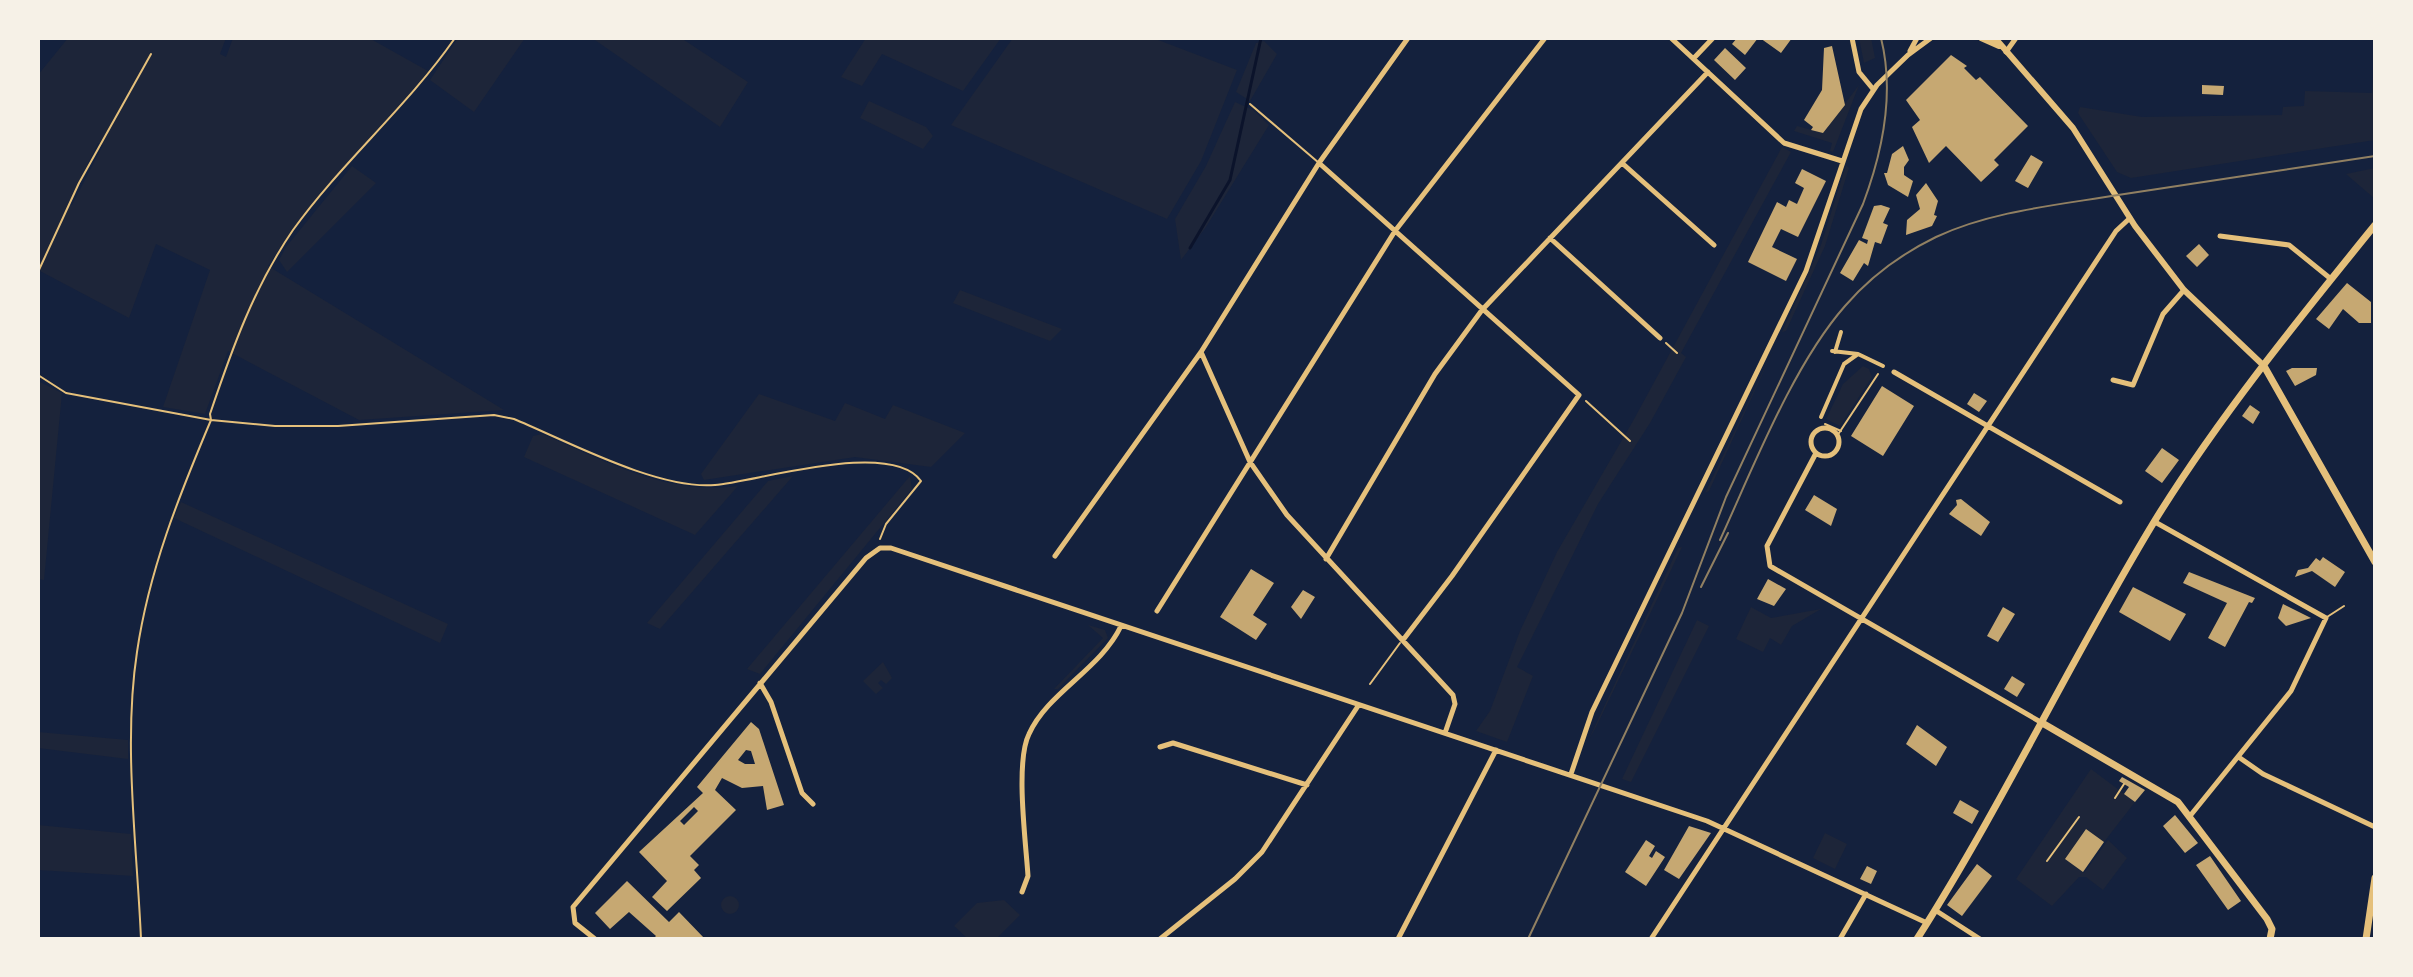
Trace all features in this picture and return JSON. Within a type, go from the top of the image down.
[{"type":"main road","points":[[1917,939],[2044,724],[2155,522],[2264,366],[2375,225]]},
{"type":"main road","points":[[2264,366],[2374,558]]},
{"type":"main road","points":[[2044,724],[2166,793],[2190,816],[2267,919],[2272,929],[2270,939]]},
{"type":"main road","points":[[2366,939],[2375,878]]},
{"type":"street","points":[[1055,556],[1201,352],[1319,163],[1408,38]]},
{"type":"street","points":[[1157,611],[1395,231],[1545,38]]},
{"type":"street","points":[[1671,38],[1784,143],[1842,161]]},
{"type":"street","points":[[1694,58],[1713,38]]},
{"type":"street","points":[[1852,38],[1859,72],[1875,87]]},
{"type":"street","points":[[1907,55],[1917,38]]},
{"type":"street","points":[[1571,774],[1592,712],[1806,271],[1854,125],[1875,87],[1907,55],[1931,38]]},
{"type":"street","points":[[1981,38],[2006,52],[2073,128],[2130,218],[2184,290],[2264,366]]},
{"type":"street","points":[[1995,38],[1999,46]]},
{"type":"street","points":[[2006,52],[2016,38]]},
{"type":"street","points":[[1326,559],[1435,374],[1482,310],[1708,72]]},
{"type":"street","points":[[1319,163],[1579,395],[1452,576],[1403,640]]},
{"type":"street","points":[[1622,163],[1714,245]]},
{"type":"street","points":[[1651,939],[2116,231],[2130,218]]},
{"type":"street","points":[[2220,236],[2289,245],[2331,279]]},
{"type":"street","points":[[1550,238],[1660,338]]},
{"type":"street","points":[[2113,380],[2133,385],[2163,314],[2184,290]]},
{"type":"street","points":[[1841,332],[1833,351],[1858,354],[1883,366]]},
{"type":"street","points":[[1201,352],[1250,462],[1287,515],[1453,695],[1452,716],[1445,733]]},
{"type":"street","points":[[1843,353],[1844,364],[1811,440],[1816,453],[1767,546],[1768,560],[1776,572],[2044,724]]},
{"type":"street","points":[[1844,364],[1858,354]]},
{"type":"street","points":[[1894,372],[2120,502]]},
{"type":"street","points":[[1816,453],[1825,456],[1834,453],[1840,434],[1820,423]]},
{"type":"street","points":[[2155,522],[2326,618],[2291,691],[2240,758],[2190,816]]},
{"type":"street","points":[[595,939],[582,931],[572,914],[573,907],[866,558],[880,548],[891,548],[1358,706],[1571,774],[1724,828],[1927,923]]},
{"type":"street","points":[[1022,892],[1028,876],[1023,762],[1029,733],[1111,646],[1121,626]]},
{"type":"street","points":[[760,683],[771,702],[802,793],[813,804]]},
{"type":"street","points":[[1160,939],[1235,879],[1262,852],[1358,706]]},
{"type":"street","points":[[1160,747],[1173,743],[1307,785]]},
{"type":"street","points":[[1398,939],[1496,750]]},
{"type":"street","points":[[2240,758],[2263,774],[2375,827]]},
{"type":"street","points":[[1840,939],[1866,894]]},
{"type":"street","points":[[1935,910],[1980,939]]},
{"type":"lane","points":[[1250,104],[1319,163]]},
{"type":"lane","points":[[2326,618],[2344,606]]},
{"type":"lane","points":[[1370,684],[1403,640]]},
{"type":"path","points":[[141,939],[133,714],[136,655],[157,557],[211,420],[210,414],[254,294],[278,254],[337,177],[429,76],[455,38]]},
{"type":"path","points":[[38,272],[79,183],[151,54]]},
{"type":"path","points":[[1660,338],[1677,353]]},
{"type":"path","points":[[1820,423],[1840,434],[1883,366]]},
{"type":"path","points":[[38,375],[66,393],[211,420],[275,426],[338,426],[494,415],[514,419],[670,482],[712,485],[840,464],[893,465],[906,469],[921,481],[886,524],[880,548]]},
{"type":"path","points":[[1579,395],[1630,441]]},
{"type":"path","points":[[2115,798],[2124,784]]},
{"type":"path","points":[[2047,861],[2079,817]]},
{"type":"shaded area","points":[[68,38],[226,38],[220,54],[226,57],[233,38],[369,38],[428,71],[325,190],[268,266],[504,410],[359,420],[228,351],[205,414],[163,407],[210,270],[156,244],[129,318],[38,270],[38,75]],"holes":[[[98,143],[103,145],[72,205],[68,204]]]},
{"type":"shaded area","points":[[458,38],[525,38],[474,112],[430,80]]},
{"type":"shaded area","points":[[592,38],[681,38],[748,82],[720,127]]},
{"type":"shaded area","points":[[866,38],[1001,38],[963,91],[882,54],[862,86],[841,77]]},
{"type":"shaded area","points":[[1013,38],[1153,38],[1237,70],[1201,161],[1167,219],[951,125]]},
{"type":"shaded area","points":[[1859,38],[1871,38],[1875,58],[1864,63]]},
{"type":"shaded area","points":[[2375,38],[2375,140],[2131,178],[2117,172],[2078,113],[2080,107],[2142,117],[2282,115],[2283,107],[2304,106],[2305,91],[2372,93]]},
{"type":"shaded area","points":[[1264,41],[1277,54],[1250,101],[1236,92],[1256,43]]},
{"type":"shaded area","points":[[1859,85],[1833,152],[1830,151],[1832,143],[1794,131],[1797,126],[1823,133]]},
{"type":"shaded area","points":[[869,101],[926,127],[933,136],[923,149],[860,118]]},
{"type":"shaded area","points":[[1235,102],[1253,110],[1269,125],[1206,227],[1181,260],[1175,219],[1206,166]]},
{"type":"shaded area","points":[[1782,147],[1791,152],[1681,353],[1686,357],[1650,423],[1598,504],[1517,667],[1533,676],[1507,742],[1476,731],[1490,711],[1520,631],[1557,552],[1633,421]]},
{"type":"shaded area","points":[[1846,165],[1849,168],[1825,246],[1786,331],[1782,332],[1821,245]]},
{"type":"shaded area","points":[[352,166],[376,183],[287,272],[279,260],[286,247]]},
{"type":"shaded area","points":[[2375,168],[2375,199],[2346,174]]},
{"type":"shaded area","points":[[960,290],[1062,329],[1050,341],[953,303]]},
{"type":"shaded area","points":[[1779,338],[1709,491],[1705,493]]},
{"type":"shaded area","points":[[1863,366],[1869,369],[1872,377],[1840,426],[1826,419],[1843,384]]},
{"type":"shaded area","points":[[38,381],[62,393],[44,580],[38,579]]},
{"type":"shaded area","points":[[759,394],[835,421],[845,403],[885,419],[893,405],[965,433],[931,467],[855,457],[704,480],[701,474]]},
{"type":"shaded area","points":[[542,434],[613,465],[661,481],[712,488],[738,486],[695,535],[524,457],[533,436]]},
{"type":"shaded area","points":[[793,476],[660,629],[647,623],[768,481]]},
{"type":"shaded area","points":[[910,476],[912,489],[760,674],[747,669]]},
{"type":"shaded area","points":[[181,502],[448,624],[440,643],[174,518]]},
{"type":"shaded area","points":[[1682,547],[1596,727],[1589,739],[1678,548]]},
{"type":"shaded area","points":[[1751,607],[1771,618],[1821,609],[1792,626],[1781,645],[1770,638],[1763,652],[1736,639]]},
{"type":"shaded area","points":[[1697,620],[1709,626],[1631,782],[1622,779]]},
{"type":"shaded area","points":[[1088,625],[1105,630],[1108,638],[1058,689],[1054,689],[1103,638]]},
{"type":"shaded area","points":[[883,662],[892,678],[886,684],[881,680],[878,683],[883,688],[876,694],[863,681]]},
{"type":"shaded area","points":[[38,732],[128,740],[128,759],[38,748]]},
{"type":"shaded area","points":[[2091,769],[2135,802],[2104,842],[2086,829],[2065,859],[2084,873],[2108,840],[2127,858],[2103,890],[2086,877],[2079,877],[2052,906],[2016,879]]},
{"type":"shaded area","points":[[38,825],[131,834],[133,876],[38,870]]},
{"type":"shaded area","points":[[1825,833],[1847,844],[1835,869],[1813,858]]},
{"type":"shaded area","points":[[730,896],[739,905],[730,914],[721,905]]},
{"type":"shaded area","points":[[1004,900],[1020,915],[996,939],[968,939],[954,926],[977,903]]},
{"type":"building","points":[[1737,38],[1758,38],[1745,55],[1732,44]]},
{"type":"building","points":[[1760,38],[1792,38],[1781,53]]},
{"type":"building","points":[[1832,46],[1845,105],[1823,133],[1811,130],[1813,127],[1804,120],[1822,90],[1824,48]]},
{"type":"building","points":[[1725,48],[1746,68],[1735,80],[1714,60]]},
{"type":"building","points":[[1951,55],[1967,66],[1964,68],[1976,80],[1980,77],[2028,126],[1994,160],[1999,165],[1981,182],[1946,146],[1929,163],[1912,127],[1920,120],[1906,100]]},
{"type":"building","points":[[2202,85],[2224,86],[2223,95],[2202,94]]},
{"type":"building","points":[[1903,146],[1909,160],[1904,167],[1904,175],[1913,181],[1908,197],[1888,185],[1884,173],[1887,173],[1892,154]]},
{"type":"building","points":[[2031,155],[2043,162],[2028,188],[2015,181]]},
{"type":"building","points":[[1802,169],[1826,181],[1798,237],[1781,229],[1772,247],[1797,259],[1786,281],[1748,262],[1777,202],[1786,207],[1789,200],[1797,204],[1804,188],[1795,183]]},
{"type":"building","points":[[1926,183],[1938,201],[1934,215],[1937,216],[1932,226],[1906,235],[1907,220],[1920,209],[1916,195]]},
{"type":"building","points":[[1874,206],[1890,208],[1883,223],[1888,225],[1881,244],[1875,242],[1868,266],[1864,263],[1853,281],[1840,273],[1859,240],[1867,244],[1868,240],[1862,238]]},
{"type":"building","points":[[2199,244],[2209,255],[2197,267],[2186,256]]},
{"type":"building","points":[[2347,283],[2371,302],[2371,323],[2359,323],[2343,309],[2329,329],[2316,319]]},
{"type":"building","points":[[2292,368],[2317,368],[2316,375],[2295,386],[2286,371]]},
{"type":"building","points":[[1882,386],[1914,406],[1883,456],[1851,436]]},
{"type":"building","points":[[1974,393],[1987,401],[1979,412],[1967,404]]},
{"type":"building","points":[[2250,405],[2260,412],[2253,424],[2242,416]]},
{"type":"building","points":[[2162,448],[2179,460],[2162,483],[2145,471]]},
{"type":"building","points":[[1814,495],[1837,509],[1831,526],[1805,510]]},
{"type":"building","points":[[1961,499],[1990,522],[1981,536],[1949,514],[1957,505],[1956,500]]},
{"type":"building","points":[[2323,557],[2345,572],[2335,587],[2312,571],[2295,577],[2298,570],[2308,568],[2316,558],[2320,561]]},
{"type":"building","points":[[1251,569],[1274,583],[1253,615],[1267,624],[1256,640],[1220,617]]},
{"type":"building","points":[[2189,572],[2255,598],[2252,603],[2249,602],[2225,647],[2208,638],[2227,603],[2183,583]]},
{"type":"building","points":[[1768,579],[1786,589],[1774,606],[1757,599]]},
{"type":"building","points":[[2133,587],[2186,614],[2170,641],[2119,612]]},
{"type":"building","points":[[1303,590],[1315,597],[1301,619],[1291,607]]},
{"type":"building","points":[[2283,604],[2311,618],[2286,626],[2278,618]]},
{"type":"building","points":[[2003,607],[2015,614],[1998,642],[1987,636]]},
{"type":"building","points":[[2012,676],[2025,684],[2017,697],[2004,689]]},
{"type":"building","points":[[751,722],[759,729],[784,805],[767,810],[763,786],[742,788],[722,778],[715,790],[736,810],[690,856],[699,865],[694,870],[701,878],[667,911],[652,897],[667,881],[639,852],[703,793],[697,787]],"holes":[[[746,750],[751,751],[755,764],[738,760]],[[694,807],[698,811],[684,825],[680,821]]]},
{"type":"building","points":[[1917,725],[1947,747],[1936,766],[1906,744]]},
{"type":"building","points":[[2122,777],[2145,790],[2135,802],[2124,794],[2129,787],[2119,781]]},
{"type":"building","points":[[1960,800],[1979,811],[1972,824],[1953,813]]},
{"type":"building","points":[[2175,815],[2198,843],[2185,853],[2163,826]]},
{"type":"building","points":[[1689,826],[1711,833],[1679,879],[1664,870]]},
{"type":"building","points":[[2086,829],[2104,842],[2083,872],[2065,859]]},
{"type":"building","points":[[1646,840],[1655,846],[1649,856],[1652,858],[1656,851],[1665,857],[1646,886],[1625,872]]},
{"type":"building","points":[[2210,856],[2241,901],[2228,910],[2196,865]]},
{"type":"building","points":[[1977,864],[1992,876],[1962,916],[1947,905]]},
{"type":"building","points":[[1867,866],[1877,871],[1871,884],[1860,879]]},
{"type":"building","points":[[627,881],[669,922],[679,912],[705,939],[653,939],[656,936],[629,912],[610,929],[595,913]]},
{"type":"waterway","points":[[1190,248],[1230,180],[1261,38]]},
{"type":"tram line","points":[[1528,939],[1682,613],[1726,497],[1863,204],[1885,122],[1887,80],[1881,38]]},
{"type":"tram line","points":[[1720,540],[1775,418],[1808,357],[1826,330],[1865,285],[1911,251],[1957,228],[2025,210],[2375,156]]},
{"type":"tram line","points":[[1701,587],[1728,533]]}]
